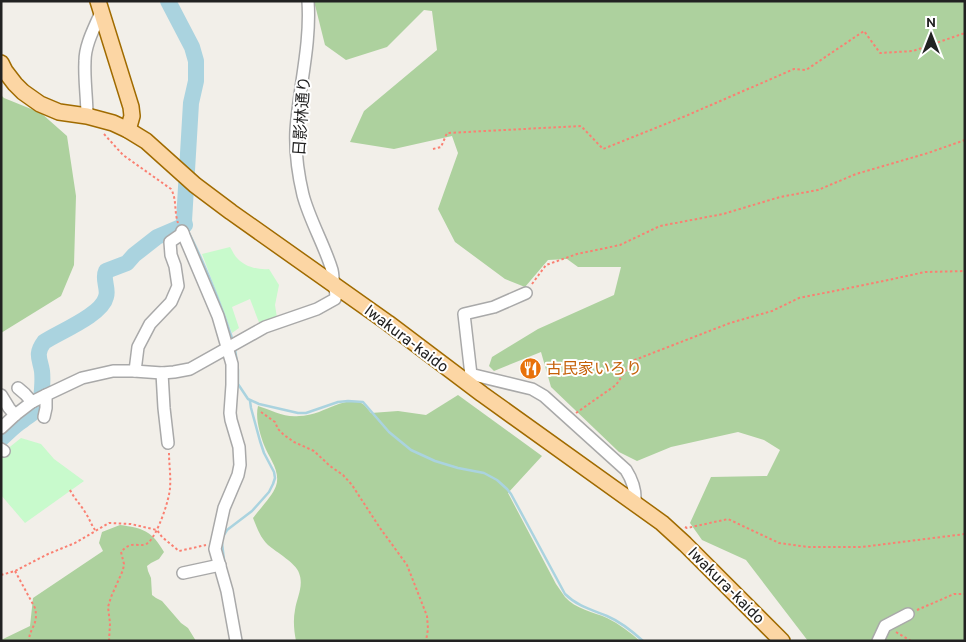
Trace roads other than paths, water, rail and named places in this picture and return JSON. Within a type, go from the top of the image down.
[{"type":"main road","points":[[100,7],[131,107],[132,116],[128,130]]},
{"type":"main road","name":"Iwakura-kaido","points":[[1,63],[15,84],[34,101],[59,112],[87,116],[113,123],[153,146],[194,185],[467,378],[658,520],[678,537],[782,641]]},
{"type":"street","name":"日影林通り","points":[[308,1],[308,33],[296,130],[297,158],[303,195],[332,271],[334,285]]},
{"type":"street","points":[[87,116],[84,59],[100,7]]},
{"type":"street","points":[[135,371],[138,347],[150,324],[171,302],[178,286],[170,242],[181,229],[231,346],[230,420],[239,447],[240,465],[238,475],[224,508],[216,552],[236,641]]},
{"type":"street","points":[[1,428],[32,402],[82,378],[113,371],[162,373],[190,369],[265,327],[307,314],[328,304],[336,297],[334,285]]},
{"type":"street","points":[[526,293],[494,307],[464,314],[467,378],[474,375],[532,388],[544,396],[626,470],[631,478],[636,494],[635,503]]},
{"type":"street","points":[[162,373],[168,443]]},
{"type":"street","points":[[18,388],[32,402]]},
{"type":"street","points":[[44,417],[46,395]]},
{"type":"street","points":[[1,396],[15,415]]},
{"type":"street","points":[[183,574],[220,565]]},
{"type":"street","points":[[878,641],[885,626],[908,614]]},
{"type":"waterway","points":[[1,439],[16,425],[34,413],[39,406],[42,394],[42,371],[39,353],[44,342],[89,317],[103,304],[107,294],[106,271],[127,263],[157,237],[185,225],[191,103],[196,81],[196,61],[192,47],[168,1]]},
{"type":"waterway","points":[[185,225],[199,253],[233,341]]},
{"type":"waterway","points":[[235,349],[238,384],[248,399],[259,404],[298,413],[306,413],[338,402],[363,402],[389,432],[411,450],[435,461],[484,473],[497,480],[511,494],[565,594],[580,605],[617,621],[643,641]]},
{"type":"waterway","points":[[222,538],[227,530],[252,511],[269,492],[275,478],[260,441],[250,401]]},
{"type":"waterway","points":[[222,543],[224,560]]},
{"type":"place","name":"古民家いろり","points":[[530,368]]}]
